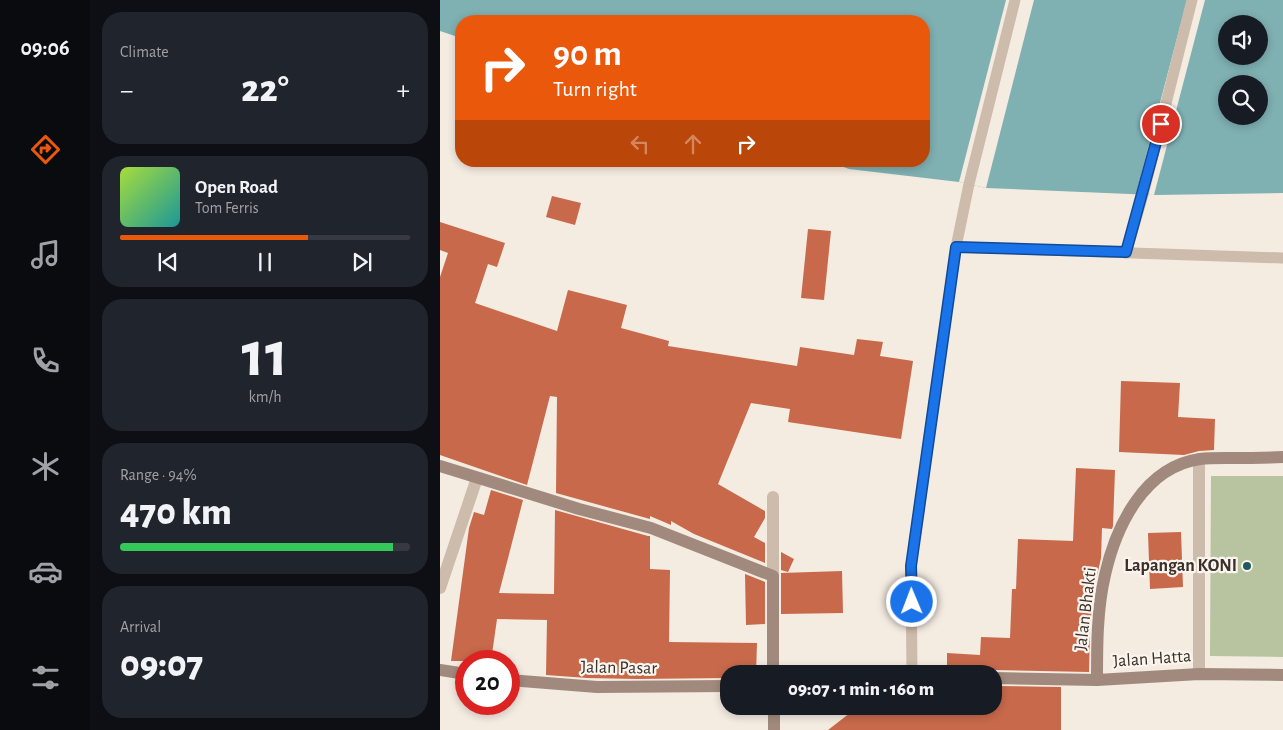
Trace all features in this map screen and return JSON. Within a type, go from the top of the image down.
[{"type":"street","name":"Jalan Bhakti","points":[[1096,680],[1098,625],[1105,575],[1120,526],[1142,493],[1162,472],[1180,464],[1199,459],[1283,457]]},
{"type":"street","points":[[1199,459],[1199,674]]},
{"type":"street","points":[[440,466],[579,509],[651,528],[772,576]]},
{"type":"street","points":[[440,588],[477,478]]},
{"type":"street","points":[[773,497],[774,665]]},
{"type":"street","points":[[440,670],[455,672]]},
{"type":"street","name":"Jalan Hatta","points":[[1002,678],[1096,680],[1199,674],[1283,675]]},
{"type":"street","name":"Jalan Pasar","points":[[520,681],[596,687],[720,686]]},
{"type":"street","points":[[774,715],[774,730]]},
{"type":"lane","points":[[912,665],[911,566],[956,247],[969,184],[1015,0]]},
{"type":"lane","points":[[1126,252],[1143,194],[1192,0]]},
{"type":"lane","points":[[956,247],[1283,258]]},
{"type":"green space","name":"Lapangan KONI","points":[[1211,476],[1283,476],[1283,657],[1210,656]]},
{"type":"water","points":[[440,0],[1283,0],[1283,193],[1154,195],[986,188],[959,182],[844,167],[930,167],[930,15],[455,15],[455,36],[440,31]]},
{"type":"pier","points":[[1006,0],[1034,0],[986,188],[959,182]]},
{"type":"pier","points":[[1187,0],[1205,0],[1154,195],[1136,194]]},
{"type":"building","points":[[552,196],[581,203],[575,225],[546,217]]},
{"type":"building","points":[[440,222],[505,243],[497,267],[488,264],[475,303],[557,331],[568,290],[627,305],[621,328],[669,341],[668,346],[797,366],[800,347],[854,355],[857,339],[883,342],[880,356],[913,361],[901,439],[788,422],[790,409],[751,403],[718,484],[765,511],[765,518],[754,537],[765,543],[765,563],[694,534],[671,521],[671,525],[650,516],[650,519],[556,493],[557,397],[550,396],[527,485],[440,455],[440,277],[448,253],[440,250]]},
{"type":"building","points":[[808,229],[831,231],[824,300],[801,298]]},
{"type":"building","points":[[1121,381],[1180,383],[1178,417],[1215,419],[1214,450],[1184,455],[1119,452]]},
{"type":"building","points":[[1076,468],[1115,470],[1113,526],[1112,529],[1102,528],[1101,558],[1094,589],[1090,627],[1089,672],[1002,670],[1002,665],[947,665],[947,653],[980,655],[981,637],[1010,638],[1012,589],[1016,589],[1018,539],[1073,541]]},
{"type":"building","points":[[491,490],[523,500],[499,593],[554,594],[555,510],[650,536],[650,569],[670,570],[669,642],[757,643],[756,665],[720,665],[720,678],[637,679],[546,675],[547,620],[497,619],[493,650],[455,650],[455,661],[451,661],[469,528],[474,512],[484,515]]},
{"type":"building","points":[[1181,532],[1183,587],[1150,589],[1148,533]]},
{"type":"building","points":[[781,552],[794,559],[788,572],[781,570]]},
{"type":"building","points":[[842,571],[843,613],[781,614],[781,573]]},
{"type":"building","points":[[745,574],[765,582],[765,624],[746,625]]},
{"type":"building","points":[[1002,686],[1061,687],[1061,730],[828,730],[847,715],[1002,715]]},
{"type":"place","name":"Lapangan KONI","points":[[1247,566]]},
{"type":"route","points":[[912,602],[911,566],[956,247],[1126,252],[1161,124]]}]
